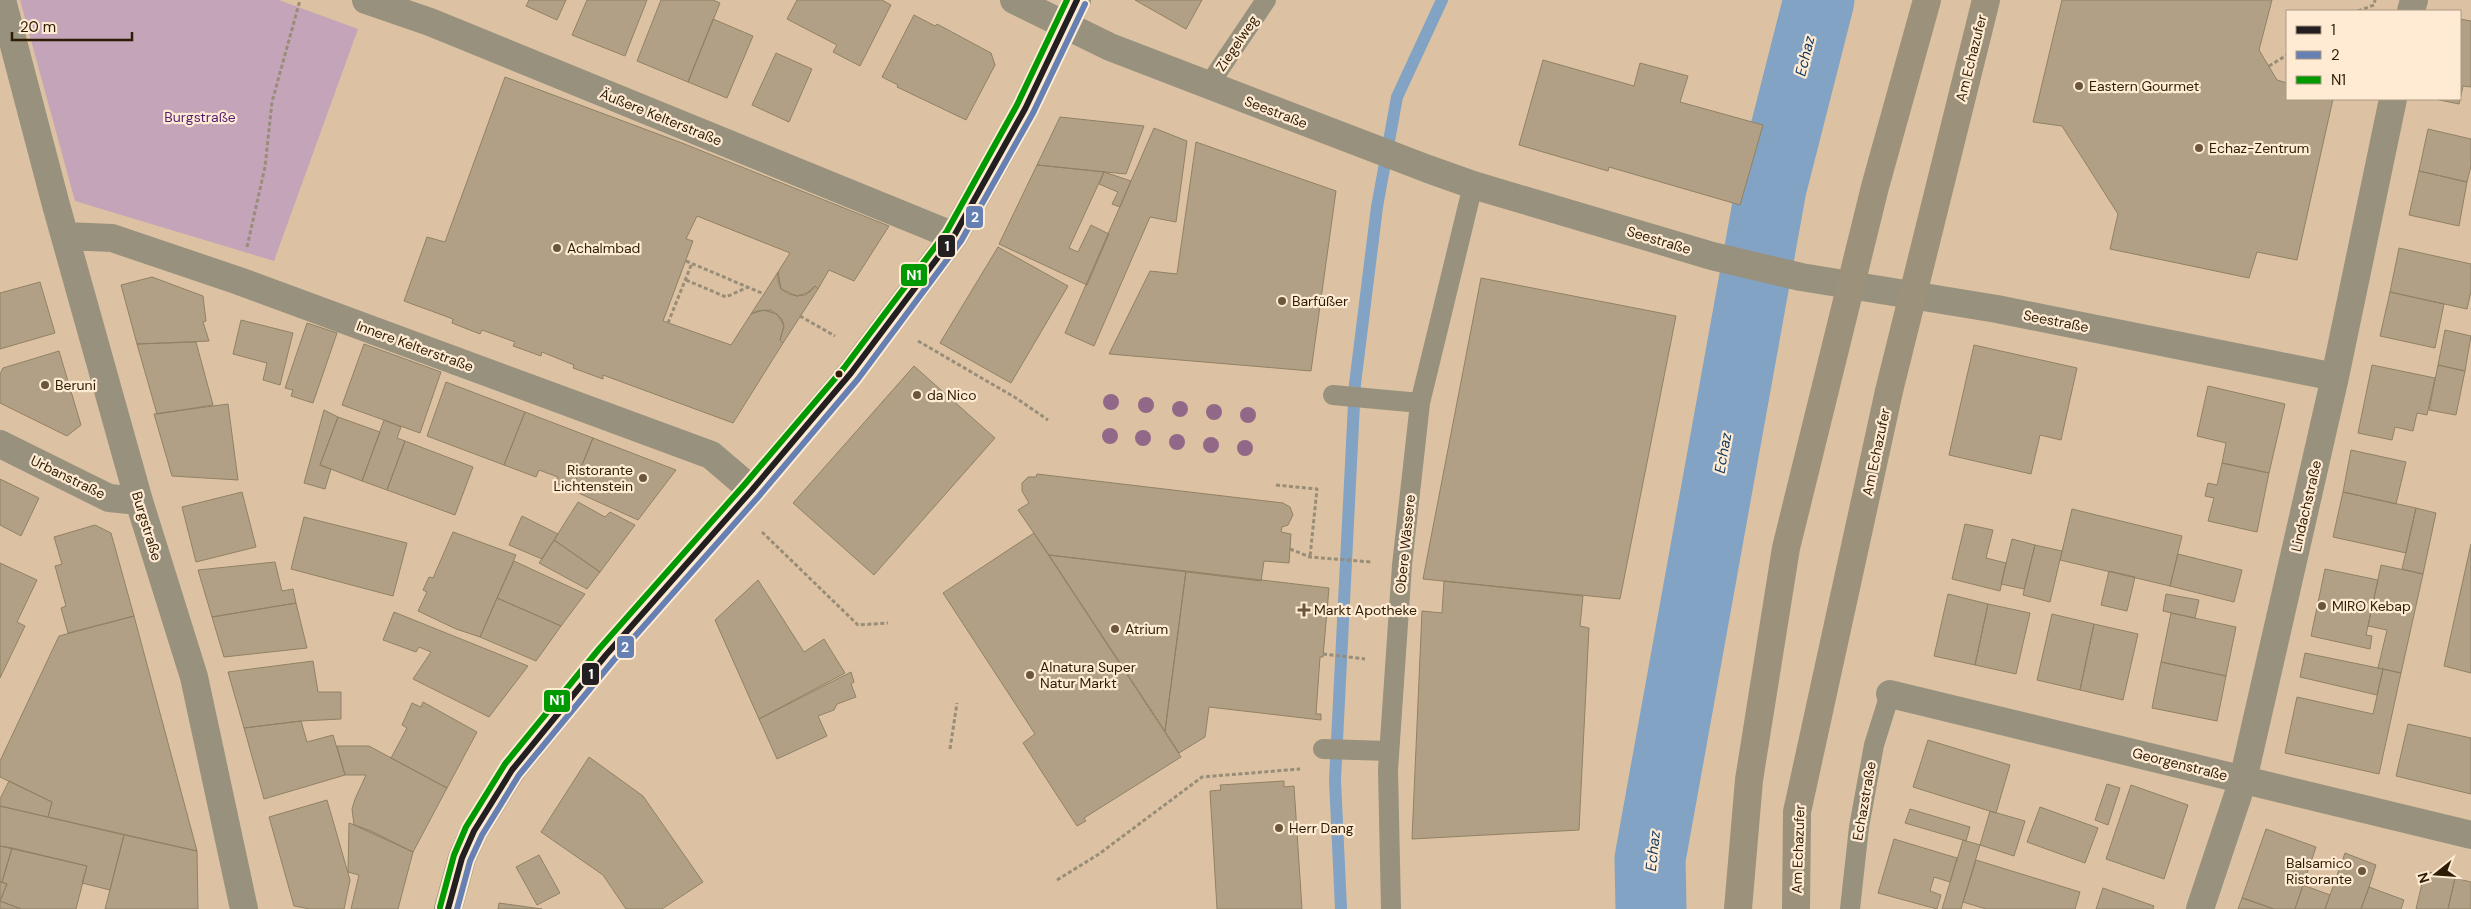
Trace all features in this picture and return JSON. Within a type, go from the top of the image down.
[{"type":"main road","points":[[1738,909],[1749,780],[1786,548],[1875,188],[1927,0]]},
{"type":"main road","name":"Am Echazufer","points":[[1796,909],[1797,812],[1889,392],[1986,0]]},
{"type":"street","name":"Burgstraße","points":[[2,0],[64,236],[138,501],[194,677],[244,909]]},
{"type":"street","name":"Äußere Kelterstraße","points":[[366,0],[430,22],[954,236]]},
{"type":"street","name":"Seestraße","points":[[1014,0],[1110,47],[1428,169],[1473,185],[1712,256],[1800,277],[1852,287],[1997,309],[2335,377]]},
{"type":"street","points":[[448,909],[462,858],[474,831],[512,770],[606,655],[752,490],[851,373],[954,236],[1025,109],[1077,0]]},
{"type":"street","name":"Lindachstraße","points":[[2200,909],[2243,780],[2335,377],[2393,100]]},
{"type":"street","name":"Innere Kelterstraße","points":[[64,236],[112,238],[239,281],[711,455],[752,490]]},
{"type":"street","name":"Urbanstraße","points":[[0,444],[109,498],[138,501]]},
{"type":"street","name":"Georgenstraße","points":[[1890,694],[2471,834]]},
{"type":"lane","name":"Ziegelweg","points":[[1208,86],[1266,0]]},
{"type":"lane","name":"Obere Wässere","points":[[1391,909],[1389,751],[1402,564],[1420,403],[1473,185]]},
{"type":"lane","points":[[1333,395],[1420,403]]},
{"type":"lane","name":"Echazstraße","points":[[1850,909],[1859,827],[1872,754],[1890,694]]},
{"type":"lane","points":[[1323,750],[1389,751]]},
{"type":"path","points":[[239,281],[264,167],[272,102],[300,0]]},
{"type":"path","points":[[2361,10],[2374,5],[2375,0]]},
{"type":"path","points":[[2269,66],[2286,56]]},
{"type":"path","points":[[686,261],[764,294]]},
{"type":"path","points":[[668,322],[692,263]]},
{"type":"path","points":[[686,280],[726,297],[748,287]]},
{"type":"path","points":[[800,316],[865,353]]},
{"type":"path","points":[[888,323],[1016,398],[1048,420]]},
{"type":"path","points":[[1276,485],[1317,489],[1310,557]]},
{"type":"path","points":[[752,490],[762,532],[858,625],[888,623]]},
{"type":"path","points":[[1290,549],[1310,557],[1355,561]]},
{"type":"path","points":[[1325,654],[1354,657]]},
{"type":"path","points":[[950,749],[957,703]]},
{"type":"path","points":[[1057,880],[1099,854],[1202,777],[1309,769]]},
{"type":"green space","name":"Burgstraße","points":[[20,0],[279,0],[358,29],[274,261],[75,201]]},
{"type":"building","points":[[529,0],[566,0],[557,20],[526,6]]},
{"type":"building","points":[[587,0],[647,0],[625,56],[572,35]]},
{"type":"building","points":[[661,0],[713,0],[720,3],[688,82],[637,61]]},
{"type":"building","points":[[797,0],[882,0],[891,5],[860,66],[833,52],[837,45],[787,19]]},
{"type":"building","points":[[1135,0],[1202,0],[1186,29]]},
{"type":"building","name":"Echaz-Zentrum","points":[[2062,0],[2272,0],[2259,50],[2277,80],[2286,83],[2286,100],[2333,100],[2297,260],[2257,252],[2249,278],[2110,249],[2118,214],[2062,126],[2033,122]]},
{"type":"building","points":[[914,15],[935,26],[937,24],[991,53],[995,65],[966,120],[897,87],[898,85],[882,77]]},
{"type":"building","points":[[713,19],[753,36],[727,98],[688,82]]},
{"type":"building","points":[[2461,19],[2471,21],[2471,87],[2463,86],[2461,95]]},
{"type":"building","points":[[776,53],[812,69],[789,122],[752,105]]},
{"type":"building","points":[[1543,60],[1634,86],[1640,63],[1688,76],[1680,102],[1763,125],[1740,205],[1609,167],[1608,171],[1519,145]]},
{"type":"building","name":"Achalmbad","points":[[505,77],[682,143],[889,226],[854,281],[829,270],[818,289],[815,286],[810,292],[797,296],[781,289],[778,281],[778,272],[790,253],[697,216],[686,239],[693,241],[663,321],[731,345],[751,314],[757,311],[771,310],[782,319],[784,326],[780,340],[783,343],[733,423],[603,375],[603,379],[573,368],[574,365],[542,352],[541,356],[513,346],[515,342],[482,330],[480,334],[452,323],[453,319],[404,301],[427,237],[445,242]]},
{"type":"building","points":[[2440,100],[2460,100],[2459,104]]},
{"type":"building","points":[[1060,117],[1144,126],[1126,174],[1037,165]]},
{"type":"building","points":[[1154,128],[1187,141],[1176,222],[1150,217],[1094,346],[1065,333]]},
{"type":"building","points":[[2428,129],[2471,139],[2471,166],[2467,182],[2419,171]]},
{"type":"building","points":[[1196,142],[1336,191],[1311,371],[1109,354],[1150,271],[1177,274]]},
{"type":"building","points":[[1037,165],[1104,172],[1069,248],[1078,252],[1091,225],[1109,234],[1087,285],[999,244]]},
{"type":"building","points":[[2419,171],[2467,182],[2459,226],[2409,215]]},
{"type":"building","points":[[1104,172],[1131,181],[1120,207],[1112,204],[1118,192],[1099,184]]},
{"type":"building","points":[[998,247],[1068,286],[1011,383],[940,343]]},
{"type":"building","points":[[2399,248],[2471,264],[2471,291],[2467,309],[2390,292]]},
{"type":"building","points":[[778,272],[781,289],[789,294],[805,295],[815,286],[818,289],[783,343],[780,340],[784,326],[777,314],[763,310],[751,314]]},
{"type":"building","points":[[152,277],[203,296],[206,321],[203,322],[209,341],[137,344],[121,285]]},
{"type":"building","points":[[1481,278],[1676,316],[1620,599],[1423,579]]},
{"type":"building","points":[[40,282],[55,333],[0,349],[0,293]]},
{"type":"building","points":[[2390,292],[2444,304],[2435,348],[2380,336]]},
{"type":"building","points":[[241,320],[293,333],[280,385],[263,380],[267,363],[233,354]]},
{"type":"building","points":[[307,323],[337,333],[313,403],[291,396],[293,390],[285,388]]},
{"type":"building","points":[[2445,330],[2471,336],[2465,371],[2438,365]]},
{"type":"building","points":[[196,342],[213,405],[157,414],[137,344]]},
{"type":"building","points":[[364,344],[441,372],[420,433],[342,405]]},
{"type":"building","points":[[1974,345],[2077,368],[2061,440],[2040,435],[2031,474],[1949,455]]},
{"type":"building","points":[[59,351],[81,425],[67,436],[0,403],[0,374],[3,368]]},
{"type":"building","points":[[2372,365],[2435,378],[2427,415],[2417,413],[2413,431],[2395,427],[2392,440],[2358,433]]},
{"type":"building","points":[[2438,365],[2465,371],[2456,415],[2429,410]]},
{"type":"building","points":[[914,366],[995,438],[874,575],[793,503]]},
{"type":"building","points":[[446,382],[525,412],[504,465],[427,436]]},
{"type":"building","points":[[2208,386],[2285,404],[2269,473],[2222,463],[2226,443],[2197,436]]},
{"type":"building","points":[[228,404],[238,480],[172,476],[154,414]]},
{"type":"building","points":[[324,410],[338,417],[320,465],[331,469],[325,489],[304,483]]},
{"type":"building","points":[[525,412],[593,438],[572,490],[555,483],[558,477],[539,470],[536,477],[504,465]]},
{"type":"building","points":[[338,417],[380,432],[362,481],[320,465]]},
{"type":"building","points":[[384,420],[401,427],[397,438],[405,441],[387,490],[362,481]]},
{"type":"building","points":[[593,438],[676,470],[638,520],[572,490]]},
{"type":"building","points":[[405,441],[473,467],[455,515],[387,490]]},
{"type":"building","points":[[2351,450],[2406,462],[2396,504],[2343,492]]},
{"type":"building","points":[[2222,463],[2269,473],[2257,532],[2208,521],[2214,498],[2205,496],[2208,483],[2217,485]]},
{"type":"building","points":[[1037,474],[1283,503],[1290,507],[1293,515],[1288,525],[1282,527],[1281,532],[1291,534],[1289,563],[1264,561],[1261,581],[1049,555],[1018,510],[1029,503],[1022,491],[1022,483],[1028,477],[1036,477]]},
{"type":"building","points":[[0,479],[39,498],[21,536],[0,525]]},
{"type":"building","points":[[242,492],[256,547],[196,562],[182,507]]},
{"type":"building","points":[[2343,492],[2416,508],[2406,553],[2333,537]]},
{"type":"building","points":[[578,502],[605,517],[610,512],[635,525],[600,572],[554,540]]},
{"type":"building","points":[[2416,508],[2436,513],[2423,574],[2402,569]]},
{"type":"building","points":[[2072,509],[2182,536],[2170,586],[2060,560]]},
{"type":"building","points":[[522,516],[558,534],[542,559],[509,545]]},
{"type":"building","points":[[304,517],[407,543],[393,596],[291,569]]},
{"type":"building","points":[[1965,524],[1993,530],[1986,558],[2006,563],[2000,591],[1952,579]]},
{"type":"building","points":[[95,525],[111,533],[134,616],[68,633],[61,608],[66,606],[55,566],[62,564],[54,537]]},
{"type":"building","points":[[453,532],[516,555],[480,637],[456,629],[418,611],[427,592],[423,590],[429,577],[433,578]]},
{"type":"building","points":[[1034,533],[1181,757],[1084,818],[1086,821],[1077,826],[1023,743],[1035,734],[943,593]]},
{"type":"building","points":[[2012,539],[2035,545],[2024,589],[2001,584]]},
{"type":"building","points":[[554,540],[600,572],[587,589],[539,563]]},
{"type":"building","points":[[2471,544],[2471,673],[2444,666]]},
{"type":"building","points":[[2035,545],[2062,551],[2050,602],[2023,595]]},
{"type":"building","points":[[2178,554],[2242,570],[2234,602],[2170,586]]},
{"type":"building","points":[[1049,555],[1186,571],[1165,731]]},
{"type":"building","points":[[514,561],[585,594],[561,626],[497,598]]},
{"type":"building","points":[[275,562],[282,591],[293,589],[296,603],[212,617],[198,570]]},
{"type":"building","points":[[0,563],[37,580],[17,622],[25,626],[0,678]]},
{"type":"building","points":[[2381,565],[2423,574],[2401,673],[2378,668],[2387,630],[2368,626]]},
{"type":"building","points":[[2325,569],[2378,580],[2366,635],[2372,636],[2370,649],[2311,636]]},
{"type":"building","points":[[1186,571],[1329,588],[1323,657],[1320,657],[1316,714],[1321,714],[1321,720],[1209,707],[1205,737],[1179,753],[1165,731]]},
{"type":"building","points":[[2109,571],[2135,577],[2127,611],[2101,605]]},
{"type":"building","points":[[758,580],[804,652],[824,639],[845,673],[759,719],[715,620]]},
{"type":"building","points":[[1444,581],[1583,596],[1580,626],[1589,628],[1579,830],[1412,839],[1422,611],[1442,613]]},
{"type":"building","points":[[1948,594],[1988,604],[1975,665],[1934,656]]},
{"type":"building","points":[[2166,594],[2199,600],[2195,618],[2163,611]]},
{"type":"building","points":[[497,598],[561,626],[536,661],[480,637]]},
{"type":"building","points":[[296,603],[307,648],[224,657],[212,617]]},
{"type":"building","points":[[1988,604],[2030,613],[2016,674],[1975,665]]},
{"type":"building","points":[[394,612],[528,666],[489,717],[413,679],[431,652],[419,647],[416,652],[383,640]]},
{"type":"building","points":[[2171,613],[2236,627],[2226,676],[2161,662]]},
{"type":"building","points":[[2052,614],[2094,624],[2080,690],[2037,680]]},
{"type":"building","points":[[134,616],[197,851],[48,817],[52,802],[0,777],[0,761],[59,636]]},
{"type":"building","points":[[2094,624],[2138,634],[2123,700],[2080,690]]},
{"type":"building","points":[[2305,653],[2383,669],[2377,695],[2300,677]]},
{"type":"building","points":[[313,661],[318,692],[341,692],[341,719],[301,721],[244,728],[228,672]]},
{"type":"building","points":[[2161,662],[2226,676],[2217,721],[2152,708]]},
{"type":"building","points":[[2383,669],[2401,673],[2379,774],[2285,753],[2297,697],[2373,714]]},
{"type":"building","points":[[851,672],[854,682],[851,684],[856,697],[837,704],[834,710],[818,716],[827,736],[777,759],[759,719]]},
{"type":"building","points":[[423,702],[477,732],[447,788],[391,758],[407,728],[402,725],[412,703],[421,707]]},
{"type":"building","points":[[301,721],[307,742],[333,735],[345,775],[264,799],[244,728]]},
{"type":"building","points":[[2408,724],[2471,738],[2471,794],[2396,776]]},
{"type":"building","points":[[1928,740],[2010,765],[1996,813],[1913,787]]},
{"type":"building","points":[[337,746],[369,746],[447,788],[413,852],[354,825],[352,809],[366,775],[345,775]]},
{"type":"building","points":[[589,757],[643,796],[703,882],[662,909],[626,909],[603,875],[541,832]]},
{"type":"building","points":[[9,781],[52,802],[48,817],[0,806],[0,799]]},
{"type":"building","points":[[1284,781],[1284,787],[1294,786],[1302,909],[1217,909],[1210,791],[1221,790],[1220,785]]},
{"type":"building","points":[[2107,784],[2120,788],[2108,825],[2095,820]]},
{"type":"building","points":[[2131,785],[2188,805],[2164,879],[2106,859]]},
{"type":"building","points":[[327,800],[350,880],[344,909],[310,909],[294,906],[269,817]]},
{"type":"building","points":[[0,806],[124,835],[110,890],[82,883],[87,866],[0,846]]},
{"type":"building","points":[[2040,807],[2098,828],[2085,863],[2027,842]]},
{"type":"building","points":[[1910,809],[1970,827],[1966,841],[1905,823]]},
{"type":"building","points":[[1990,811],[2025,821],[2014,856],[1980,845]]},
{"type":"building","points":[[349,823],[371,831],[413,852],[398,909],[351,909],[359,875],[348,872]]},
{"type":"building","points":[[2266,829],[2316,847],[2295,909],[2274,909],[2242,898]]},
{"type":"building","points":[[124,835],[197,851],[198,909],[105,909]]},
{"type":"building","points":[[1894,839],[1957,858],[1950,882],[1934,877],[1930,891],[1941,895],[1937,909],[1878,893]]},
{"type":"building","points":[[1963,840],[1980,845],[1961,909],[1942,909]]},
{"type":"building","points":[[0,846],[12,848],[2,882],[0,882]]},
{"type":"building","points":[[12,848],[87,866],[76,909],[21,909],[0,901],[7,884],[2,882]]},
{"type":"building","points":[[2345,853],[2376,865],[2369,887],[2361,909],[2325,909]]},
{"type":"building","points":[[539,855],[560,893],[537,905],[516,867]]},
{"type":"building","points":[[1976,860],[2080,892],[2075,909],[1986,909],[1963,902]]},
{"type":"building","points":[[2425,871],[2455,878],[2448,909],[2416,909]]},
{"type":"building","points":[[2455,878],[2471,882],[2471,909],[2448,909]]},
{"type":"building","points":[[0,882],[7,884],[0,901]]},
{"type":"building","points":[[2303,885],[2330,895],[2325,909],[2295,909]]},
{"type":"building","points":[[2369,887],[2404,900],[2401,909],[2361,909]]},
{"type":"building","points":[[2103,888],[2154,906],[2153,909],[2096,909]]},
{"type":"building","points":[[2242,898],[2246,899],[2274,909],[2238,909]]},
{"type":"building","points":[[0,901],[21,909],[0,909]]},
{"type":"building","points":[[499,903],[542,909],[498,909]]},
{"type":"waterway","points":[[1341,909],[1335,780],[1355,384],[1377,207],[1397,97],[1442,0]]},
{"type":"waterway","name":"Echaz","points":[[1651,909],[1650,859],[1771,188],[1819,0]]},
{"type":"transit line","name":"N1","points":[[440,907],[454,855],[466,827],[505,764],[599,649],[745,484],[844,368],[947,231],[1017,105],[1067,0]]},
{"type":"transit line","name":"1","points":[[448,909],[462,858],[474,831],[512,770],[606,655],[752,490],[851,373],[954,236],[1025,109],[1077,0]]},
{"type":"transit line","name":"2","points":[[457,909],[470,861],[482,835],[519,775],[613,661],[759,496],[858,379],[961,241],[1033,113],[1085,4]]},
{"type":"place","name":"Eastern Gourmet","points":[[2079,86]]},
{"type":"place","name":"Echaz-Zentrum","points":[[2199,148]]},
{"type":"place","name":"Achalmbad","points":[[557,248]]},
{"type":"place","name":"Barfüßer","points":[[1282,301]]},
{"type":"place","name":"Beruni","points":[[45,385]]},
{"type":"place","name":"da Nico","points":[[917,395]]},
{"type":"place","name":"Ristorante Lichtenstein","points":[[643,478]]},
{"type":"place","name":"MIRO Kebap","points":[[2322,606]]},
{"type":"place","name":"Markt Apotheke","points":[[1304,610]]},
{"type":"place","name":"Atrium","points":[[1115,629]]},
{"type":"place","name":"Alnatura Super Natur Markt","points":[[1030,675]]},
{"type":"place","name":"Herr Dang","points":[[1279,828]]},
{"type":"place","name":"Balsamico Ristorante","points":[[2362,871]]}]
